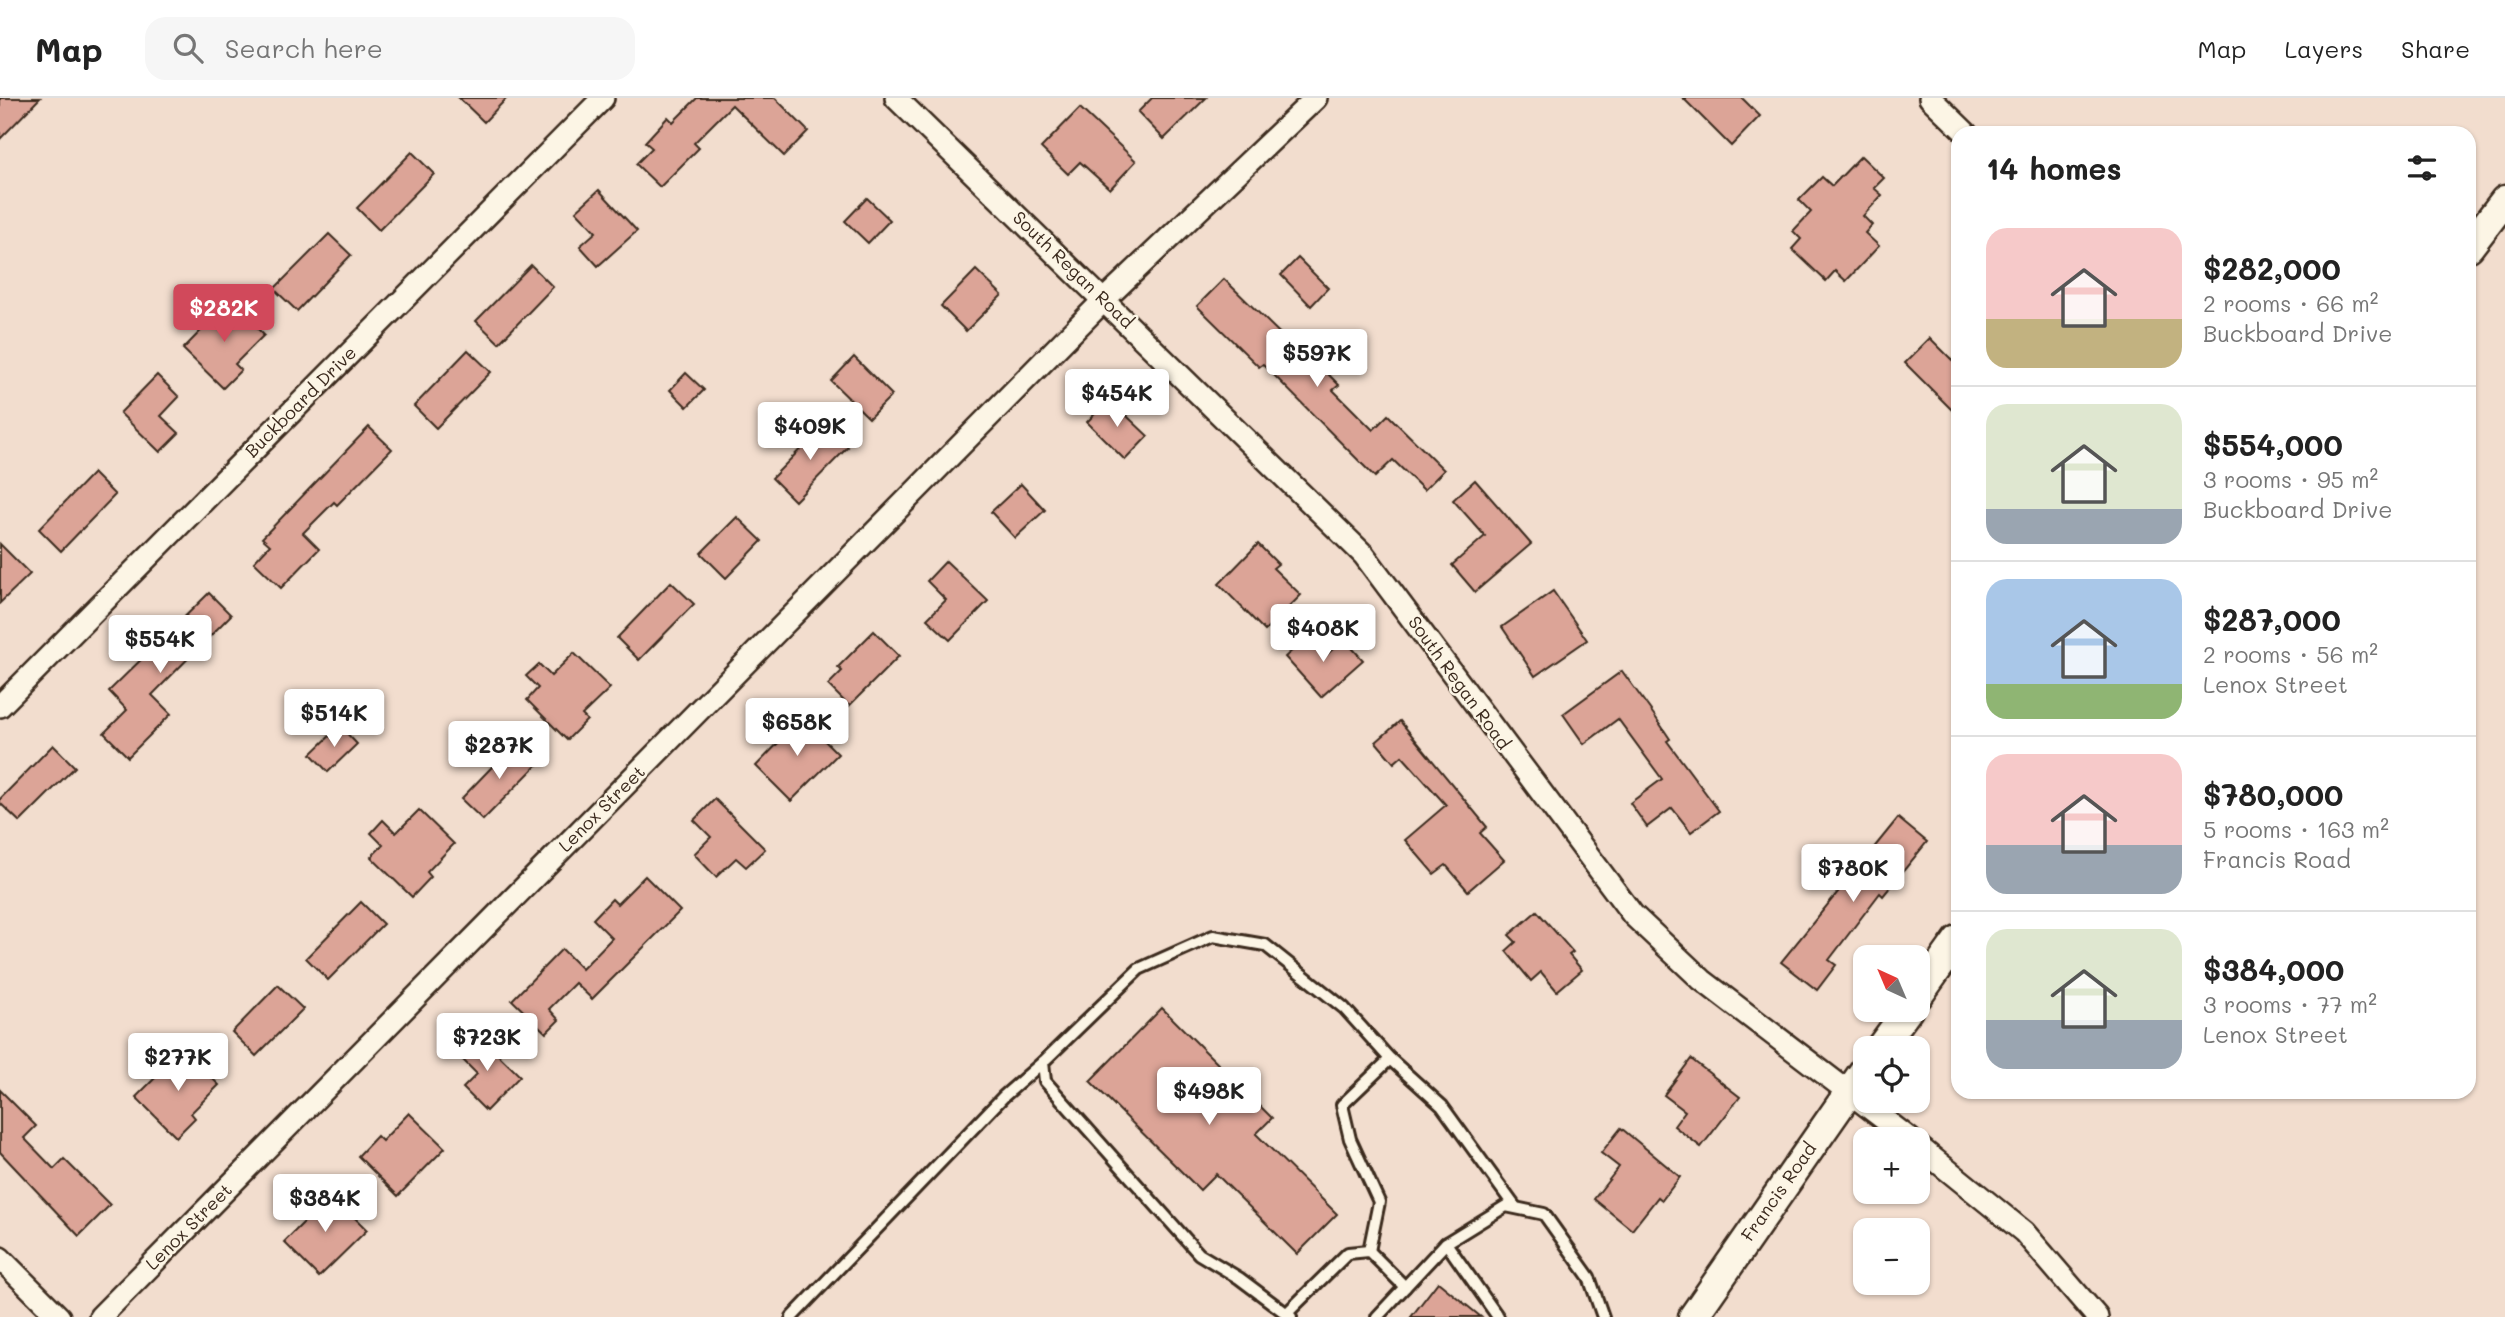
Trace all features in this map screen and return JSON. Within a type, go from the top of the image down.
[{"type":"street","name":"Buckboard Drive","points":[[0,706],[603,98]]},
{"type":"street","name":"South Regan Road","points":[[896,98],[1364,555],[1633,915],[1702,980],[1853,1076]]},
{"type":"street","name":"Lenox Street","points":[[100,1317],[1104,300],[1316,98]]},
{"type":"street","points":[[1930,98],[1959,126]]},
{"type":"street","points":[[2476,238],[2505,200]]},
{"type":"street","points":[[1930,979],[1951,950]]},
{"type":"street","name":"Francis Road","points":[[1693,1317],[1853,1086]]},
{"type":"street","name":"South Regan Road","points":[[1887,1113],[1900,1127]]},
{"type":"street","points":[[1930,1156],[2024,1232],[2097,1317]]},
{"type":"street","points":[[0,1258],[59,1317]]},
{"type":"lane","points":[[792,1317],[1004,1096],[1139,969],[1213,936],[1265,945],[1343,1008],[1390,1059],[1442,1107],[1515,1208]]},
{"type":"lane","points":[[1369,1251],[1379,1202],[1350,1139],[1342,1105],[1390,1059]]},
{"type":"lane","points":[[1043,1062],[1045,1081],[1199,1254],[1289,1315],[1348,1254],[1369,1251]]},
{"type":"lane","points":[[1377,1317],[1446,1243],[1506,1206],[1544,1214],[1589,1277],[1600,1316]]},
{"type":"lane","points":[[1446,1243],[1498,1317]]},
{"type":"lane","points":[[1369,1251],[1405,1287]]},
{"type":"building","points":[[0,98],[40,98],[0,139]]},
{"type":"building","points":[[459,98],[507,98],[484,122]]},
{"type":"building","points":[[697,98],[775,98],[808,131],[784,156],[732,105],[694,143],[699,148],[660,187],[636,164],[652,148],[645,142],[668,117],[673,122]]},
{"type":"building","points":[[1152,98],[1206,98],[1164,139],[1138,112]]},
{"type":"building","points":[[1683,98],[1742,98],[1760,116],[1731,146]]},
{"type":"building","points":[[1080,108],[1136,161],[1110,189],[1080,162],[1068,174],[1041,148]]},
{"type":"building","points":[[412,152],[434,174],[379,230],[357,208]]},
{"type":"building","points":[[1861,156],[1884,178],[1874,188],[1882,195],[1863,216],[1872,225],[1865,233],[1879,246],[1846,281],[1835,271],[1826,281],[1792,249],[1801,239],[1793,231],[1811,212],[1799,200],[1822,177],[1832,186]]},
{"type":"building","points":[[599,190],[637,231],[598,266],[580,246],[596,232],[576,211]]},
{"type":"building","points":[[867,198],[890,220],[868,243],[845,221]]},
{"type":"building","points":[[329,234],[351,255],[297,311],[274,289]]},
{"type":"building","points":[[1298,258],[1328,288],[1311,306],[1281,275]]},
{"type":"building","points":[[531,265],[553,287],[499,343],[476,321]]},
{"type":"building","points":[[976,270],[1002,295],[966,331],[941,306]]},
{"type":"building","points":[[1224,279],[1303,356],[1306,352],[1339,385],[1333,390],[1373,430],[1388,415],[1444,470],[1424,490],[1393,460],[1375,477],[1263,364],[1259,367],[1197,306]]},
{"type":"building","points":[[230,301],[264,335],[235,364],[241,370],[223,388],[183,349]]},
{"type":"building","points":[[1930,338],[1951,359],[1951,409],[1905,363]]},
{"type":"building","points":[[468,350],[491,372],[436,428],[414,406]]},
{"type":"building","points":[[854,357],[892,395],[869,418],[831,381]]},
{"type":"building","points":[[686,373],[704,390],[687,407],[670,390]]},
{"type":"building","points":[[157,375],[179,397],[161,416],[179,433],[160,452],[120,413]]},
{"type":"building","points":[[1109,399],[1148,436],[1125,460],[1087,422]]},
{"type":"building","points":[[825,424],[848,447],[795,501],[772,478]]},
{"type":"building","points":[[369,427],[392,449],[337,505],[334,502],[303,533],[319,549],[281,588],[254,562],[270,545],[262,538]]},
{"type":"building","points":[[93,473],[115,495],[61,551],[39,529]]},
{"type":"building","points":[[1475,480],[1531,544],[1475,592],[1452,565],[1485,536],[1453,500]]},
{"type":"building","points":[[1021,484],[1045,510],[1015,538],[991,512]]},
{"type":"building","points":[[737,517],[762,541],[726,578],[701,553]]},
{"type":"building","points":[[0,544],[30,574],[0,603]]},
{"type":"building","points":[[1258,544],[1278,564],[1273,568],[1301,595],[1265,631],[1219,584]]},
{"type":"building","points":[[946,561],[988,601],[950,640],[927,619],[946,600],[927,581]]},
{"type":"building","points":[[671,582],[694,604],[639,660],[617,638]]},
{"type":"building","points":[[1553,591],[1587,640],[1535,676],[1502,627]]},
{"type":"building","points":[[209,593],[231,615],[152,695],[171,714],[128,757],[104,733],[127,710],[109,691]]},
{"type":"building","points":[[874,631],[899,656],[849,706],[828,685],[842,671],[838,667]]},
{"type":"building","points":[[1309,635],[1326,655],[1344,639],[1363,660],[1321,697],[1285,657]]},
{"type":"building","points":[[574,653],[610,688],[582,715],[587,720],[567,740],[527,700],[538,688],[526,676],[539,664],[551,676]]},
{"type":"building","points":[[1622,671],[1670,739],[1667,741],[1719,811],[1691,832],[1672,808],[1647,827],[1630,803],[1662,779],[1618,719],[1584,744],[1563,714]]},
{"type":"building","points":[[797,713],[838,754],[791,801],[756,766],[784,737],[779,732]]},
{"type":"building","points":[[1400,721],[1487,827],[1480,833],[1504,860],[1468,891],[1446,865],[1434,874],[1405,840],[1446,805],[1402,756],[1394,763],[1376,742]]},
{"type":"building","points":[[340,726],[357,744],[328,772],[311,754]]},
{"type":"building","points":[[515,743],[538,764],[483,820],[461,799]]},
{"type":"building","points":[[53,745],[75,767],[20,822],[0,803],[0,799]]},
{"type":"building","points":[[715,799],[765,849],[746,867],[736,858],[716,877],[694,854],[711,837],[694,820]]},
{"type":"building","points":[[419,810],[454,844],[427,872],[431,877],[412,897],[371,857],[383,845],[371,833],[383,820],[396,833]]},
{"type":"building","points":[[1898,818],[1927,842],[1883,896],[1880,893],[1829,960],[1836,965],[1817,990],[1781,962]]},
{"type":"building","points":[[645,876],[680,911],[592,999],[575,983],[549,1009],[559,1020],[546,1033],[512,1000],[562,949],[582,969],[612,938],[593,919],[612,899],[617,904]]},
{"type":"building","points":[[361,902],[383,924],[328,980],[306,958]]},
{"type":"building","points":[[1537,911],[1573,952],[1569,955],[1582,970],[1557,991],[1541,972],[1531,981],[1506,951],[1516,942],[1509,935]]},
{"type":"building","points":[[278,985],[303,1009],[256,1056],[232,1032]]},
{"type":"building","points":[[1162,1008],[1272,1118],[1256,1134],[1337,1214],[1297,1254],[1216,1174],[1200,1190],[1090,1081]]},
{"type":"building","points":[[478,1035],[520,1076],[486,1111],[463,1088],[477,1074],[458,1055]]},
{"type":"building","points":[[183,1050],[219,1085],[191,1113],[195,1118],[176,1137],[136,1097]]},
{"type":"building","points":[[1691,1059],[1740,1097],[1701,1147],[1674,1126],[1685,1111],[1664,1095]]},
{"type":"building","points":[[0,1090],[36,1126],[24,1138],[54,1169],[64,1159],[110,1205],[79,1236],[0,1152]]},
{"type":"building","points":[[409,1113],[445,1148],[398,1196],[358,1156],[377,1136],[382,1141]]},
{"type":"building","points":[[1621,1128],[1680,1177],[1662,1200],[1658,1197],[1632,1230],[1594,1199],[1619,1167],[1601,1153]]},
{"type":"building","points":[[327,1190],[367,1230],[319,1277],[284,1242],[312,1214],[307,1210]]},
{"type":"building","points":[[1438,1282],[1481,1317],[1411,1317]]}]
